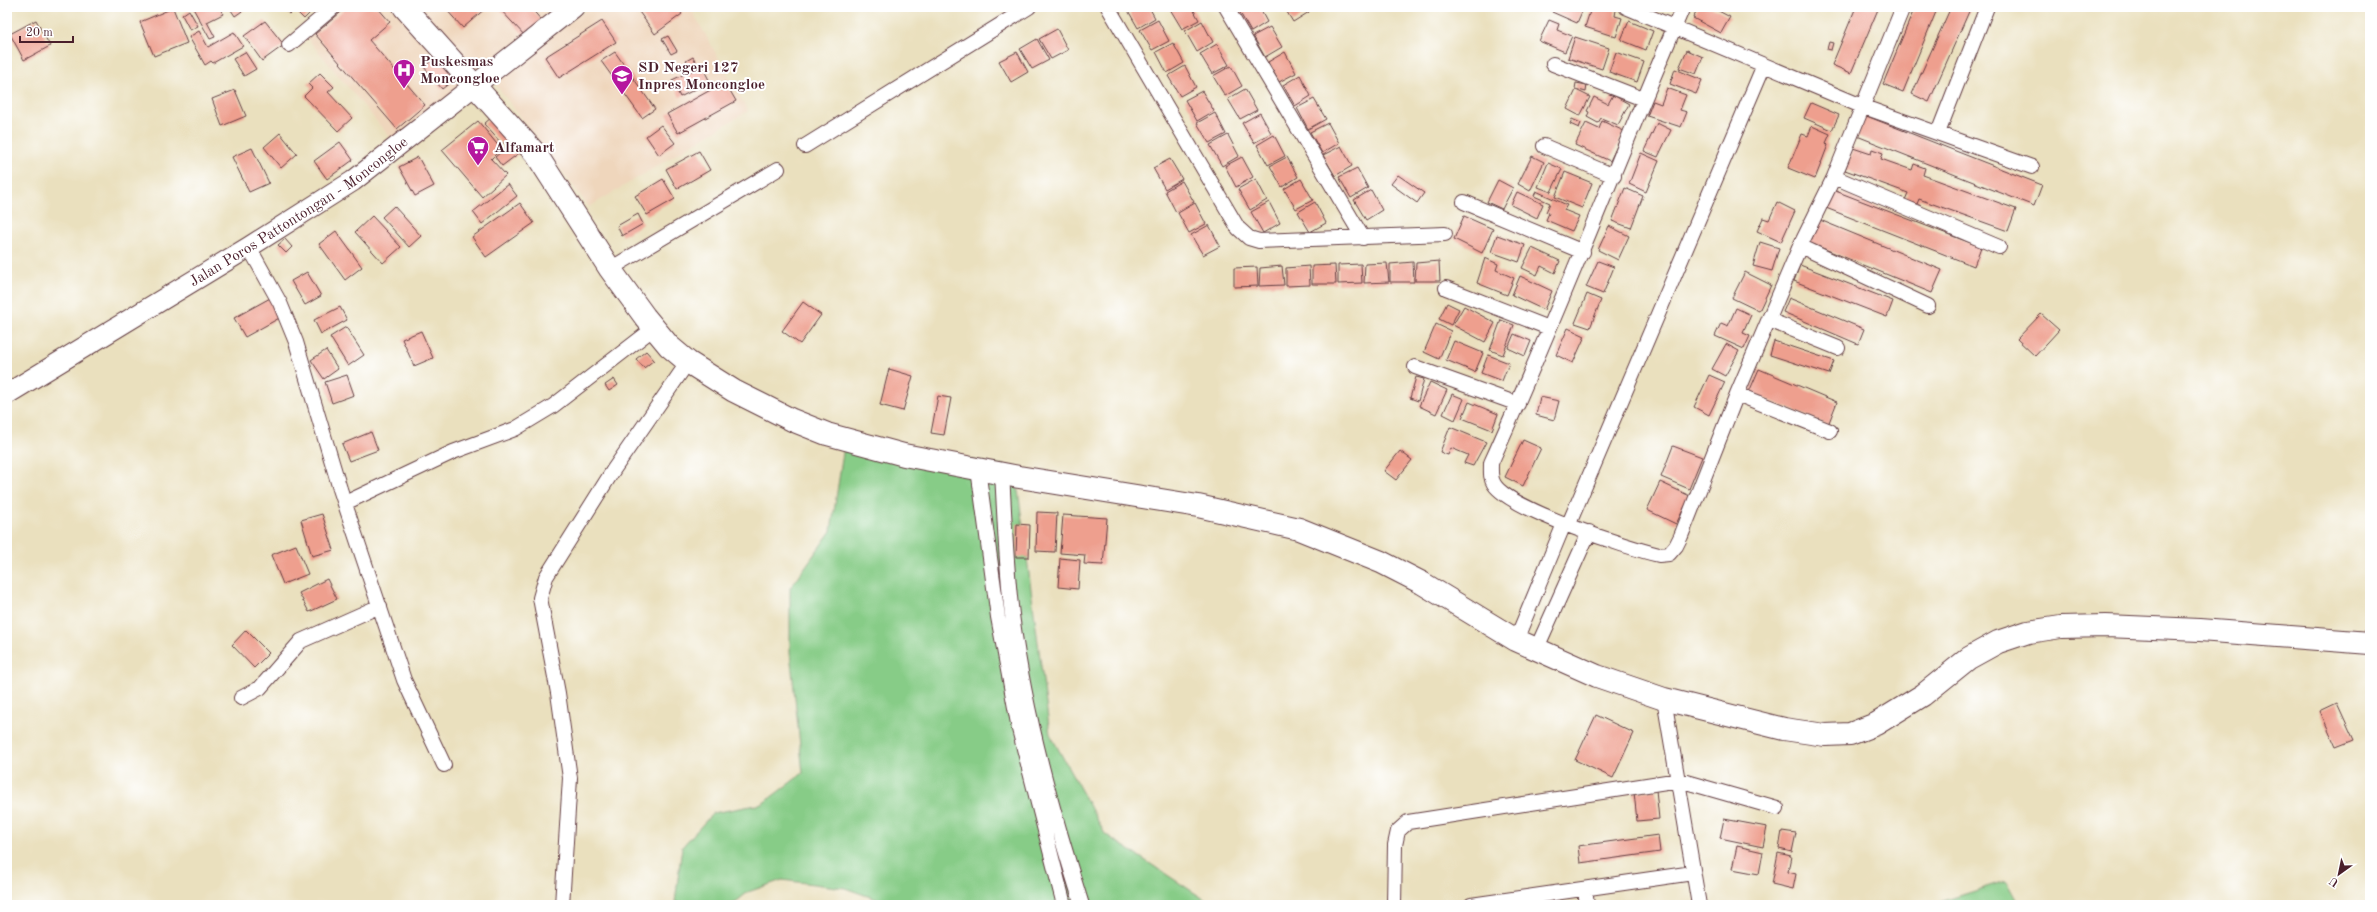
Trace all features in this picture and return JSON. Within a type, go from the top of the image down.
[{"type":"main road","points":[[404,7],[477,85],[536,154],[610,269],[669,346],[688,362],[734,391],[792,420],[827,434],[904,454],[1002,474],[1198,506],[1299,529],[1381,562],[1422,583],[1516,640],[1597,676],[1664,699],[1784,729],[1825,735],[1850,734],[1898,711],[1923,695],[1970,658],[1998,642],[2028,632],[2061,627],[2106,626],[2200,630],[2370,643]]},
{"type":"street","points":[[289,45],[334,7]]},
{"type":"street","name":"Jalan Poros Pattontongan - Moncongloe","points":[[7,394],[249,247],[353,181],[477,85],[574,7]]},
{"type":"street","points":[[804,146],[1029,7]]},
{"type":"street","points":[[1108,7],[1238,228],[1249,238],[1259,242],[1445,234]]},
{"type":"street","points":[[1226,7],[1363,238]]},
{"type":"street","points":[[1626,7],[1864,106],[2032,167]]},
{"type":"street","points":[[1682,7],[1643,99],[1583,252],[1491,463],[1491,478],[1503,494],[1566,525],[1649,552],[1669,554],[1676,546],[1681,536],[1737,394],[1800,246],[1834,177],[1903,7]]},
{"type":"street","points":[[1938,133],[1987,7]]},
{"type":"street","points":[[1553,64],[1643,99]]},
{"type":"street","points":[[1516,640],[1764,65]]},
{"type":"street","points":[[1544,146],[1614,176]]},
{"type":"street","points":[[610,269],[778,169]]},
{"type":"street","points":[[1834,177],[1999,247]]},
{"type":"street","points":[[1464,202],[1583,252]]},
{"type":"street","points":[[1800,246],[1928,306]]},
{"type":"street","points":[[249,247],[280,303],[296,342],[345,503],[404,680],[444,766]]},
{"type":"street","points":[[1446,288],[1549,328]]},
{"type":"street","points":[[1769,320],[1838,348]]},
{"type":"street","points":[[345,503],[453,452],[515,429],[553,406],[654,328]]},
{"type":"street","points":[[562,905],[570,778],[558,692],[540,598],[546,577],[614,469],[688,362]]},
{"type":"street","points":[[1415,367],[1518,404]]},
{"type":"street","points":[[1737,394],[1830,431]]},
{"type":"street","points":[[978,469],[998,617],[1018,729],[1064,905]]},
{"type":"street","points":[[1002,474],[1013,622],[1024,688],[1059,829],[1082,905]]},
{"type":"street","points":[[1536,650],[1589,532]]},
{"type":"street","points":[[241,698],[260,688],[301,642],[380,606]]},
{"type":"street","points":[[1664,699],[1679,780],[1692,873],[1699,905]]},
{"type":"street","points":[[1394,905],[1395,845],[1398,831],[1408,822],[1679,780],[1777,808]]},
{"type":"street","points":[[1471,905],[1692,873]]},
{"type":"street","points":[[1584,889],[1587,905]]},
{"type":"shaded area","name":"Puskesmas Moncongloe","points":[[341,7],[541,7],[550,16],[394,142],[307,38]]},
{"type":"shaded area","name":"SD Negeri 127 Inpres Moncongloe","points":[[590,7],[690,7],[748,111],[589,207],[493,81]]},
{"type":"green space","points":[[845,440],[1015,467],[1050,734],[1105,834],[1213,905],[893,905],[845,888],[782,880],[748,892],[732,905],[687,905],[675,902],[682,847],[713,813],[762,804],[803,773],[790,652],[790,588],[831,531]]},
{"type":"green space","points":[[2006,881],[2019,905],[1931,905]]},
{"type":"building","points":[[196,7],[219,7],[223,14],[207,22],[215,37],[210,39],[194,10]]},
{"type":"building","points":[[229,7],[248,7],[235,16]]},
{"type":"building","points":[[281,7],[303,7],[310,13],[304,19],[294,9],[289,14]]},
{"type":"building","points":[[347,7],[377,7],[390,22],[369,40],[425,105],[397,129],[315,34]]},
{"type":"building","points":[[444,7],[487,7],[463,28]]},
{"type":"building","points":[[498,7],[530,7],[543,22],[526,37]]},
{"type":"building","points":[[639,7],[677,7],[682,14],[655,34],[637,9]]},
{"type":"building","points":[[1126,7],[1149,7],[1155,18],[1138,28]]},
{"type":"building","points":[[1173,7],[1192,7],[1199,20],[1182,29],[1170,9]]},
{"type":"building","points":[[1246,7],[1259,7],[1267,22],[1251,32],[1239,11]]},
{"type":"building","points":[[1284,7],[1307,7],[1309,12],[1293,22]]},
{"type":"building","points":[[1554,7],[1584,7],[1577,23],[1552,12]]},
{"type":"building","points":[[1599,7],[1616,10],[1615,16],[1622,18],[1616,37],[1585,27],[1591,8],[1598,10]]},
{"type":"building","points":[[1698,7],[1711,7],[1730,17],[1721,33],[1693,18]]},
{"type":"building","points":[[1856,7],[1879,7],[1851,73],[1832,65]]},
{"type":"building","points":[[1915,7],[1938,7],[1903,92],[1883,84]]},
{"type":"building","points":[[1951,7],[1971,7],[1929,102],[1912,94]]},
{"type":"building","points":[[173,8],[187,43],[154,56],[140,22]]},
{"type":"building","points":[[189,10],[198,26],[190,30],[182,15]]},
{"type":"building","points":[[36,20],[50,46],[24,60],[10,34]]},
{"type":"building","points":[[1158,20],[1169,41],[1152,50],[1140,30]]},
{"type":"building","points":[[1549,20],[1559,24],[1557,30],[1572,36],[1565,52],[1539,41]]},
{"type":"building","points":[[265,21],[284,45],[262,61],[244,36]]},
{"type":"building","points":[[602,21],[616,42],[559,78],[545,57]]},
{"type":"building","points":[[1202,21],[1213,42],[1197,52],[1185,31]]},
{"type":"building","points":[[1629,21],[1653,31],[1646,50],[1621,40]]},
{"type":"building","points":[[1270,27],[1282,47],[1265,57],[1253,36]]},
{"type":"building","points":[[1057,29],[1068,50],[1051,59],[1039,39]]},
{"type":"building","points":[[199,31],[208,47],[234,32],[243,46],[213,63],[211,61],[205,65],[189,37]]},
{"type":"building","points":[[668,36],[677,51],[671,54],[662,39]]},
{"type":"building","points":[[1575,37],[1609,48],[1602,69],[1568,58]]},
{"type":"building","points":[[1037,39],[1049,60],[1032,69],[1020,49]]},
{"type":"building","points":[[1829,42],[1833,43],[1831,50],[1827,49]]},
{"type":"building","points":[[1173,43],[1184,63],[1167,73],[1156,52]]},
{"type":"building","points":[[1217,44],[1229,65],[1212,74],[1200,54]]},
{"type":"building","points":[[1687,50],[1703,57],[1696,74],[1679,68]]},
{"type":"building","points":[[245,52],[256,69],[244,76],[233,59]]},
{"type":"building","points":[[615,52],[655,109],[642,118],[601,61]]},
{"type":"building","points":[[1017,52],[1028,72],[1011,82],[999,61]]},
{"type":"building","points":[[1285,52],[1296,73],[1279,82],[1268,62]]},
{"type":"building","points":[[1616,52],[1644,62],[1637,82],[1609,72]]},
{"type":"building","points":[[438,55],[456,78],[442,89],[424,67]]},
{"type":"building","points":[[693,57],[698,65],[691,69],[686,61]]},
{"type":"building","points":[[702,66],[710,82],[680,97],[672,80]]},
{"type":"building","points":[[1185,66],[1196,87],[1180,96],[1168,76]]},
{"type":"building","points":[[1231,66],[1242,86],[1225,96],[1213,76]]},
{"type":"building","points":[[1675,69],[1702,80],[1696,94],[1670,84]]},
{"type":"building","points":[[320,73],[334,87],[328,92],[352,118],[338,131],[304,96],[312,88],[308,84]]},
{"type":"building","points":[[1300,75],[1311,96],[1295,106],[1283,85]]},
{"type":"building","points":[[725,82],[736,101],[678,133],[667,114]]},
{"type":"building","points":[[1576,83],[1587,85],[1586,92],[1575,89]]},
{"type":"building","points":[[1667,88],[1686,95],[1680,110],[1687,112],[1681,127],[1647,116],[1653,101],[1661,104]]},
{"type":"building","points":[[1245,89],[1257,110],[1240,119],[1228,99]]},
{"type":"building","points":[[235,90],[246,116],[222,126],[212,99]]},
{"type":"building","points":[[1576,90],[1590,97],[1580,116],[1567,109]]},
{"type":"building","points":[[1202,91],[1214,111],[1197,121],[1185,100]]},
{"type":"building","points":[[1613,95],[1629,104],[1618,125],[1601,118],[1598,123],[1587,117],[1589,112],[1587,111],[1594,97],[1608,104]]},
{"type":"building","points":[[1314,99],[1326,119],[1308,129],[1297,108]]},
{"type":"building","points":[[1811,103],[1839,115],[1832,130],[1804,118]]},
{"type":"building","points":[[1215,113],[1226,134],[1209,143],[1197,123]]},
{"type":"building","points":[[1260,113],[1271,133],[1254,143],[1242,123]]},
{"type":"building","points":[[1864,115],[2042,185],[2034,206],[1857,136]]},
{"type":"building","points":[[493,116],[511,136],[502,144],[484,124]]},
{"type":"building","points":[[1572,119],[1581,123],[1579,128],[1570,124]]},
{"type":"building","name":"Alfamart","points":[[478,121],[501,149],[491,159],[506,175],[482,197],[442,150]]},
{"type":"building","points":[[1602,121],[1624,131],[1610,161],[1575,145],[1586,123],[1599,129]]},
{"type":"building","points":[[1328,123],[1339,143],[1322,153],[1310,132]]},
{"type":"building","points":[[1657,123],[1671,130],[1658,157],[1644,151]]},
{"type":"building","points":[[661,125],[675,143],[659,155],[646,136]]},
{"type":"building","points":[[1812,126],[1830,134],[1826,143],[1828,145],[1815,179],[1788,168],[1802,134],[1808,136]]},
{"type":"building","points":[[280,133],[297,154],[281,168],[264,147]]},
{"type":"building","points":[[1228,135],[1239,156],[1222,166],[1210,145]]},
{"type":"building","points":[[1274,135],[1285,156],[1268,165],[1257,145]]},
{"type":"building","points":[[516,140],[523,150],[502,166],[495,157]]},
{"type":"building","points":[[340,142],[353,160],[327,179],[314,161]]},
{"type":"building","points":[[1341,146],[1352,166],[1335,176],[1323,155]]},
{"type":"building","points":[[252,148],[269,183],[249,192],[232,157]]},
{"type":"building","points":[[1853,148],[1871,154],[1872,149],[1883,153],[1881,159],[1912,170],[1914,164],[1925,168],[1923,175],[2016,209],[2008,231],[1919,199],[1917,204],[1905,200],[1908,193],[1845,170]]},
{"type":"building","points":[[699,151],[710,170],[677,189],[666,169]]},
{"type":"building","points":[[1641,153],[1659,161],[1646,192],[1629,184]]},
{"type":"building","points":[[1532,156],[1544,162],[1530,191],[1518,184]]},
{"type":"building","points":[[418,157],[434,186],[415,196],[399,167]]},
{"type":"building","points":[[1242,157],[1253,177],[1236,187],[1225,166]]},
{"type":"building","points":[[1287,157],[1298,177],[1282,187],[1270,166]]},
{"type":"building","points":[[1170,159],[1182,179],[1165,189],[1153,168]]},
{"type":"building","points":[[1548,163],[1562,169],[1551,192],[1538,187]]},
{"type":"building","points":[[1357,168],[1368,188],[1351,198],[1339,177]]},
{"type":"building","points":[[1565,172],[1592,183],[1582,208],[1555,197]]},
{"type":"building","points":[[1398,175],[1424,193],[1417,203],[1391,184]]},
{"type":"building","points":[[663,179],[675,199],[647,215],[635,196]]},
{"type":"building","points":[[1256,179],[1267,200],[1250,210],[1238,189]]},
{"type":"building","points":[[1301,179],[1313,200],[1296,209],[1284,189]]},
{"type":"building","points":[[1498,180],[1513,188],[1502,209],[1487,202]]},
{"type":"building","points":[[1182,181],[1194,202],[1176,212],[1165,191]]},
{"type":"building","points":[[508,184],[517,196],[482,224],[473,212]]},
{"type":"building","points":[[1625,188],[1643,196],[1631,228],[1612,221]]},
{"type":"building","points":[[1371,190],[1382,210],[1366,220],[1354,200]]},
{"type":"building","points":[[1833,190],[1981,247],[1974,266],[1826,208]]},
{"type":"building","points":[[1536,191],[1567,205],[1564,210],[1579,216],[1572,231],[1546,220],[1549,213],[1546,212],[1550,203],[1534,196]]},
{"type":"building","points":[[1517,192],[1543,204],[1537,218],[1511,205]]},
{"type":"building","points":[[1269,202],[1280,223],[1263,233],[1251,212]]},
{"type":"building","points":[[1315,202],[1326,223],[1310,232],[1298,212]]},
{"type":"building","points":[[1777,202],[1795,211],[1781,242],[1757,231],[1763,218],[1769,220]]},
{"type":"building","points":[[520,203],[534,223],[486,257],[472,237]]},
{"type":"building","points":[[1195,203],[1206,224],[1189,233],[1178,213]]},
{"type":"building","points":[[394,206],[421,236],[409,247],[382,217]]},
{"type":"building","points":[[638,214],[643,224],[622,236],[617,226]]},
{"type":"building","points":[[372,216],[401,247],[383,263],[355,232]]},
{"type":"building","points":[[1464,216],[1493,229],[1482,253],[1454,239]]},
{"type":"building","points":[[1820,220],[1942,270],[1932,293],[1810,243]]},
{"type":"building","points":[[1209,225],[1220,246],[1203,255],[1191,235]]},
{"type":"building","points":[[1609,226],[1629,236],[1618,260],[1598,250]]},
{"type":"building","points":[[336,231],[362,267],[345,280],[319,244]]},
{"type":"building","points":[[1497,235],[1525,245],[1519,262],[1491,252]]},
{"type":"building","points":[[285,239],[292,247],[286,253],[278,245]]},
{"type":"building","points":[[1760,242],[1779,248],[1772,271],[1753,266]]},
{"type":"building","points":[[1532,248],[1560,261],[1555,273],[1541,266],[1537,275],[1522,268]]},
{"type":"building","points":[[1485,258],[1498,264],[1496,270],[1514,278],[1507,295],[1477,283]]},
{"type":"building","points":[[1439,261],[1440,281],[1415,281],[1416,263]]},
{"type":"building","points":[[1598,261],[1614,267],[1603,294],[1586,287]]},
{"type":"building","points":[[1413,262],[1414,282],[1390,282],[1390,264]]},
{"type":"building","points":[[1387,263],[1389,282],[1364,283],[1365,264]]},
{"type":"building","points":[[1361,264],[1362,283],[1338,284],[1338,265]]},
{"type":"building","points":[[1335,265],[1336,284],[1312,284],[1312,266]]},
{"type":"building","points":[[1800,265],[1893,301],[1887,317],[1794,281]]},
{"type":"building","points":[[1282,266],[1284,285],[1259,286],[1260,268]]},
{"type":"building","points":[[1309,266],[1310,285],[1286,286],[1286,268]]},
{"type":"building","points":[[1257,267],[1258,286],[1234,287],[1234,268]]},
{"type":"building","points":[[307,272],[321,296],[305,305],[291,281]]},
{"type":"building","points":[[1745,272],[1771,285],[1759,311],[1732,298]]},
{"type":"building","points":[[1520,276],[1552,291],[1544,310],[1512,295]]},
{"type":"building","points":[[1587,294],[1601,300],[1590,328],[1575,323]]},
{"type":"building","points":[[272,297],[283,316],[245,337],[234,318]]},
{"type":"building","points":[[1789,298],[1864,329],[1858,344],[1783,312]]},
{"type":"building","points":[[803,302],[821,315],[800,344],[782,331]]},
{"type":"building","points":[[1447,303],[1459,309],[1451,325],[1439,319]]},
{"type":"building","points":[[1464,306],[1495,323],[1485,342],[1453,325]]},
{"type":"building","points":[[340,307],[347,320],[321,334],[314,320]]},
{"type":"building","points":[[1736,308],[1751,315],[1743,333],[1750,336],[1744,349],[1715,336],[1721,323],[1728,326]]},
{"type":"building","points":[[2041,314],[2059,330],[2035,356],[2017,339]]},
{"type":"building","points":[[1501,320],[1514,325],[1503,355],[1490,350]]},
{"type":"building","points":[[1436,324],[1451,331],[1439,359],[1424,352]]},
{"type":"building","points":[[346,327],[364,355],[348,366],[330,337]]},
{"type":"building","points":[[1568,328],[1585,336],[1573,363],[1556,355]]},
{"type":"building","points":[[421,331],[433,358],[414,366],[402,339]]},
{"type":"building","points":[[1514,334],[1531,341],[1525,356],[1508,348]]},
{"type":"building","points":[[1454,341],[1483,353],[1475,372],[1446,360]]},
{"type":"building","points":[[1774,341],[1834,361],[1829,374],[1770,355]]},
{"type":"building","points":[[1726,344],[1739,351],[1725,376],[1712,369]]},
{"type":"building","points":[[326,350],[338,369],[324,379],[311,360]]},
{"type":"building","points":[[646,351],[654,360],[644,368],[636,359]]},
{"type":"building","points":[[1488,355],[1509,363],[1502,381],[1481,373]]},
{"type":"building","points":[[889,369],[913,376],[903,411],[880,405]]},
{"type":"building","points":[[1759,369],[1837,402],[1828,425],[1749,392]]},
{"type":"building","points":[[347,375],[354,395],[332,403],[325,382]]},
{"type":"building","points":[[1709,375],[1725,382],[1709,415],[1694,407]]},
{"type":"building","points":[[1416,377],[1424,379],[1418,401],[1410,398]]},
{"type":"building","points":[[614,379],[618,385],[609,391],[605,385]]},
{"type":"building","points":[[1430,382],[1447,390],[1436,414],[1419,406]]},
{"type":"building","points":[[1452,394],[1464,399],[1455,420],[1443,414]]},
{"type":"building","points":[[938,396],[951,398],[944,435],[931,433]]},
{"type":"building","points":[[1540,397],[1559,401],[1554,420],[1536,415]]},
{"type":"building","points":[[1469,402],[1498,414],[1492,430],[1462,418]]},
{"type":"building","points":[[1450,427],[1486,442],[1473,466],[1464,463],[1468,455],[1451,448],[1448,455],[1440,452]]},
{"type":"building","points":[[371,432],[378,450],[349,461],[342,444]]},
{"type":"building","points":[[1523,440],[1541,448],[1523,486],[1505,477]]},
{"type":"building","points":[[1673,446],[1702,457],[1689,489],[1661,477]]},
{"type":"building","points":[[1400,451],[1412,460],[1396,480],[1384,471]]},
{"type":"building","points":[[1660,482],[1690,496],[1676,524],[1647,510]]},
{"type":"building","points":[[1037,512],[1057,513],[1055,552],[1036,551]]},
{"type":"building","points":[[322,514],[334,550],[312,556],[301,520]]},
{"type":"building","points":[[1063,515],[1107,518],[1103,565],[1084,564],[1085,555],[1060,553]]},
{"type":"building","points":[[1017,524],[1030,525],[1029,557],[1016,557]]},
{"type":"building","points":[[296,545],[308,574],[283,584],[271,555]]},
{"type":"building","points":[[1060,558],[1080,560],[1078,589],[1058,587]]},
{"type":"building","points":[[327,579],[337,599],[309,612],[299,593]]},
{"type":"building","points":[[246,630],[269,653],[254,668],[232,645]]},
{"type":"building","points":[[2337,703],[2354,740],[2336,747],[2320,711]]},
{"type":"building","points":[[1596,715],[1634,733],[1613,778],[1575,760]]},
{"type":"building","points":[[1656,790],[1659,819],[1637,821],[1634,792]]},
{"type":"building","points":[[1724,819],[1767,827],[1763,847],[1720,838]]},
{"type":"building","points":[[1782,831],[1796,833],[1792,852],[1779,849]]},
{"type":"building","points":[[1658,835],[1660,852],[1580,863],[1578,846]]},
{"type":"building","points":[[1737,846],[1763,852],[1759,874],[1732,869]]},
{"type":"building","points":[[1778,853],[1791,856],[1788,872],[1796,874],[1793,889],[1772,884]]},
{"type":"place","name":"Puskesmas Moncongloe","points":[[404,90]]},
{"type":"place","name":"SD Negeri 127 Inpres Moncongloe","points":[[622,96]]},
{"type":"place","name":"Alfamart","points":[[478,166]]}]
